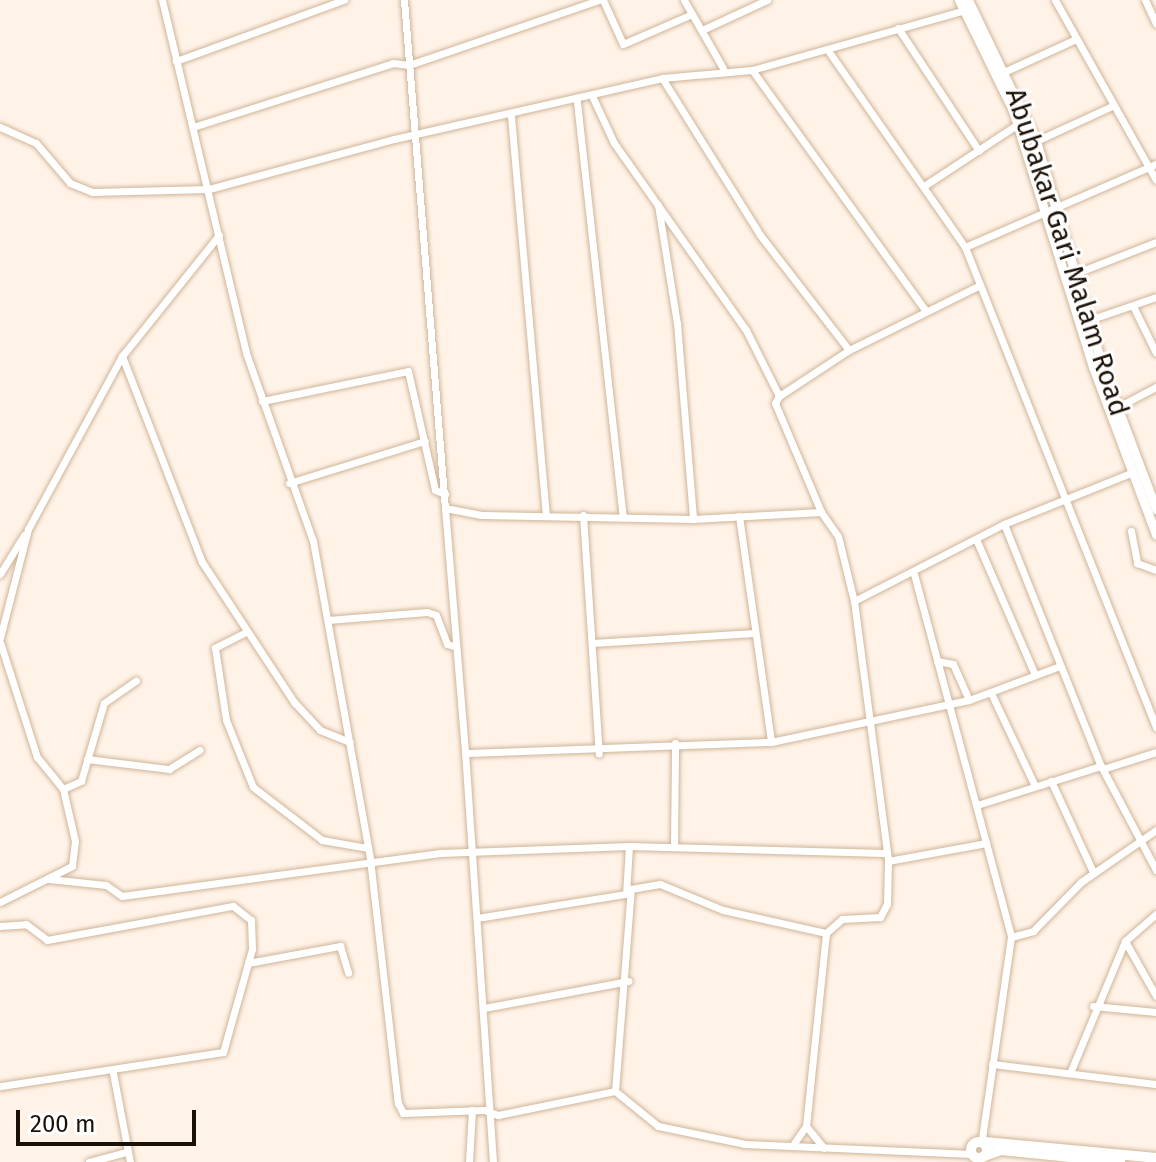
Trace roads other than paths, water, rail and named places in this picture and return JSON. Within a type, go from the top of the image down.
[{"type":"main road","points":[[978,1159],[983,1140],[1156,1158]]},
{"type":"main road","points":[[978,1159],[1001,1150],[1120,1162]]},
{"type":"street","points":[[162,0],[262,401],[289,483],[313,541],[370,859],[398,1103],[403,1113],[472,1110],[523,1113],[615,1091]]},
{"type":"street","points":[[176,61],[344,0]]},
{"type":"street","points":[[404,0],[465,753],[493,1162]]},
{"type":"street","points":[[193,127],[393,63],[409,65],[601,0],[623,44],[692,14]]},
{"type":"street","points":[[684,0],[723,68]]},
{"type":"street","points":[[702,30],[767,0]]},
{"type":"street","points":[[959,0],[966,5],[1051,209],[1131,473],[1156,535]]},
{"type":"street","points":[[1055,0],[1110,107],[1156,180]]},
{"type":"street","points":[[1145,0],[1156,24]]},
{"type":"street","points":[[0,127],[36,143],[70,183],[92,192],[209,189],[414,137],[577,102],[662,78],[723,68],[752,70],[966,5]]},
{"type":"street","name":"Abubakar Gari Malam Road","points":[[966,5],[1006,71],[1036,141],[1051,209],[1156,509]]},
{"type":"street","points":[[898,28],[979,151]]},
{"type":"street","points":[[1006,71],[1076,39]]},
{"type":"street","points":[[827,49],[965,247],[1062,498],[1156,727]]},
{"type":"street","points":[[752,70],[926,311]]},
{"type":"street","points":[[662,78],[760,235],[849,350]]},
{"type":"street","points":[[593,98],[614,143],[746,330],[779,396]]},
{"type":"street","points":[[577,102],[623,517]]},
{"type":"street","points":[[1036,141],[1110,107]]},
{"type":"street","points":[[511,116],[546,515]]},
{"type":"street","points":[[924,186],[1018,124]]},
{"type":"street","points":[[965,247],[1156,164]]},
{"type":"street","points":[[658,203],[677,323],[693,519]]},
{"type":"street","points":[[0,574],[28,529],[122,356],[219,235]]},
{"type":"street","points":[[1074,274],[1156,242]]},
{"type":"street","points":[[792,1146],[806,1126],[826,933],[842,919],[884,914],[888,861],[884,853],[854,601],[838,536],[821,512],[775,403],[779,396],[849,350],[980,285]]},
{"type":"street","points":[[1089,320],[1156,297]]},
{"type":"street","points":[[1133,306],[1156,353]]},
{"type":"street","points":[[122,356],[202,562],[244,633],[320,730],[350,742]]},
{"type":"street","points":[[262,401],[408,371],[435,490],[445,494]]},
{"type":"street","points":[[1118,407],[1156,387]]},
{"type":"street","points":[[289,483],[425,441]]},
{"type":"street","points":[[854,601],[914,574],[1004,524],[1062,498],[1131,473]]},
{"type":"street","points":[[445,508],[546,515],[693,519],[821,512]]},
{"type":"street","points":[[583,515],[599,753]]},
{"type":"street","points":[[739,516],[771,742]]},
{"type":"street","points":[[1004,524],[1102,767],[1156,870]]},
{"type":"street","points":[[0,902],[72,866],[75,856],[63,789],[47,777],[37,757],[0,640],[28,529]]},
{"type":"street","points":[[1131,531],[1137,563],[1156,570]]},
{"type":"street","points":[[976,539],[1035,675]]},
{"type":"street","points":[[914,574],[1011,937],[983,1140]]},
{"type":"street","points":[[328,620],[427,612],[436,615],[447,644],[456,647]]},
{"type":"street","points":[[244,633],[215,648],[226,720],[253,787],[322,840],[368,848]]},
{"type":"street","points":[[592,643],[755,633]]},
{"type":"street","points":[[937,661],[953,664],[969,700]]},
{"type":"street","points":[[465,753],[599,753],[675,743],[771,742],[868,725],[969,700],[1060,666]]},
{"type":"street","points":[[63,789],[81,781],[104,703],[136,681]]},
{"type":"street","points":[[991,693],[1035,786]]},
{"type":"street","points":[[674,847],[675,743]]},
{"type":"street","points":[[87,759],[169,769],[200,750]]},
{"type":"street","points":[[977,805],[1156,752]]},
{"type":"street","points":[[1051,781],[1093,872]]},
{"type":"street","points":[[1011,937],[1033,931],[1093,872],[1156,830]]},
{"type":"street","points":[[888,861],[986,843]]},
{"type":"street","points":[[49,879],[106,885],[122,896],[250,882],[370,859],[471,853],[629,846],[884,853]]},
{"type":"street","points":[[615,1091],[628,981],[626,894],[629,846]]},
{"type":"street","points":[[477,918],[626,894],[637,885],[660,884],[723,910],[826,933]]},
{"type":"street","points":[[0,926],[26,924],[47,940],[171,913],[239,907],[251,920],[248,963],[223,1052],[113,1073],[0,1086]]},
{"type":"street","points":[[1070,1073],[1093,1006],[1125,941],[1156,914]]},
{"type":"street","points":[[1125,941],[1156,996]]},
{"type":"street","points":[[248,963],[340,946],[348,973]]},
{"type":"street","points":[[484,1008],[628,981]]},
{"type":"street","points":[[1093,1006],[1156,1012]]},
{"type":"street","points":[[992,1064],[1156,1084]]},
{"type":"street","points":[[113,1073],[130,1162]]},
{"type":"street","points":[[615,1091],[658,1126],[745,1144],[978,1159]]},
{"type":"street","points":[[469,1162],[472,1110]]},
{"type":"street","points":[[806,1126],[824,1148]]},
{"type":"street","points":[[89,1162],[127,1152]]}]
